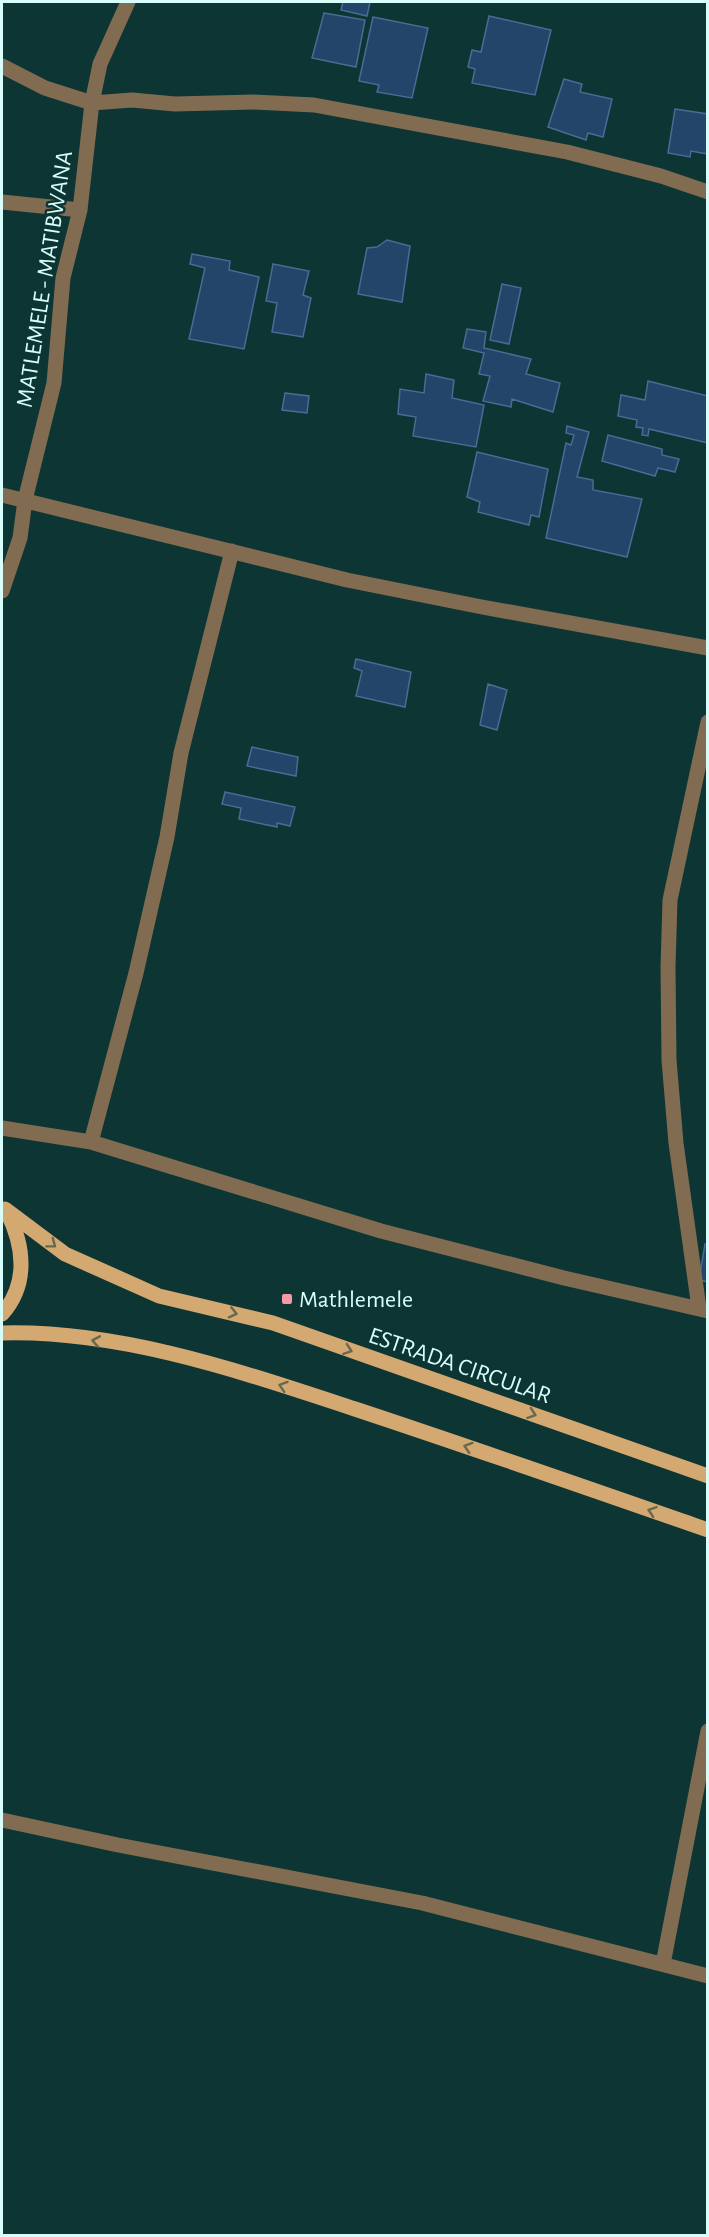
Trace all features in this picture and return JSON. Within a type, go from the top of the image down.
[{"type":"main road","points":[[2,1314],[10,1305],[20,1280],[22,1253],[16,1229],[3,1207]]},
{"type":"main road","name":"ESTRADA CIRCULAR","points":[[3,1207],[65,1254],[159,1296],[273,1323],[708,1476]]},
{"type":"main road","points":[[2,1333],[55,1334],[153,1351],[251,1375],[486,1452],[708,1530]]},
{"type":"street","name":"MATLEMELE - MATIBWANA","points":[[2,591],[20,538],[25,500],[54,383],[63,278],[80,210],[92,103],[100,64],[128,2]]},
{"type":"street","points":[[2,66],[45,88],[92,103],[132,100],[175,104],[254,102],[314,105],[567,152],[661,176],[708,192]]},
{"type":"street","points":[[2,202],[80,210]]},
{"type":"street","points":[[2,495],[347,580],[459,603],[708,648]]},
{"type":"street","points":[[91,1142],[136,973],[167,837],[181,753],[232,551]]},
{"type":"street","points":[[2,1128],[91,1142],[381,1231],[564,1278],[703,1309],[676,1143],[669,1060],[668,967],[670,900],[708,722]]},
{"type":"street","points":[[663,1964],[708,1731]]},
{"type":"street","points":[[2,1820],[118,1845],[422,1903],[708,1976]]},
{"type":"building","points":[[343,2],[370,2],[367,16],[341,10]]},
{"type":"building","points":[[324,13],[365,20],[356,67],[312,58]]},
{"type":"building","points":[[489,16],[551,30],[535,95],[472,83],[475,69],[468,67],[472,50],[481,52]]},
{"type":"building","points":[[373,17],[428,28],[412,98],[377,92],[379,85],[359,81]]},
{"type":"building","points":[[564,79],[582,84],[580,92],[612,99],[603,137],[588,133],[586,140],[548,127]]},
{"type":"building","points":[[675,109],[708,114],[708,154],[691,151],[690,157],[668,153]]},
{"type":"building","points":[[387,240],[410,246],[402,302],[358,294],[367,248],[377,247]]},
{"type":"building","points":[[192,254],[230,261],[229,270],[259,277],[244,349],[189,339],[205,268],[190,264]]},
{"type":"building","points":[[273,264],[309,271],[303,295],[311,298],[303,337],[272,332],[277,303],[266,301]]},
{"type":"building","points":[[502,284],[521,288],[509,344],[490,340]]},
{"type":"building","points":[[467,329],[486,332],[484,348],[531,359],[526,374],[560,383],[553,412],[512,399],[511,407],[483,401],[490,376],[479,374],[484,353],[463,348]]},
{"type":"building","points":[[426,374],[454,380],[452,398],[484,405],[476,447],[413,436],[416,417],[398,414],[400,389],[424,393]]},
{"type":"building","points":[[648,381],[708,396],[708,443],[649,429],[648,436],[642,435],[643,428],[636,427],[637,420],[618,416],[621,395],[645,400]]},
{"type":"building","points":[[285,393],[309,396],[307,413],[282,410]]},
{"type":"building","points":[[567,426],[589,432],[577,477],[593,480],[593,490],[642,499],[627,557],[546,538],[566,443],[571,445],[574,435],[566,433]]},
{"type":"building","points":[[608,435],[662,449],[662,455],[679,459],[675,472],[658,468],[655,476],[602,461]]},
{"type":"building","points":[[477,452],[548,469],[539,517],[531,515],[529,525],[478,512],[480,502],[467,497]]},
{"type":"building","points":[[356,659],[411,672],[405,707],[356,696],[362,671],[354,668]]},
{"type":"building","points":[[488,684],[507,690],[497,730],[480,725]]},
{"type":"building","points":[[252,747],[298,757],[296,776],[247,766]]},
{"type":"building","points":[[225,792],[295,807],[290,826],[277,823],[277,827],[239,819],[241,808],[222,804]]},
{"type":"building","points":[[705,1244],[708,1244],[708,1282],[699,1280]]},
{"type":"place","name":"Mathlemele","points":[[287,1299]]}]
